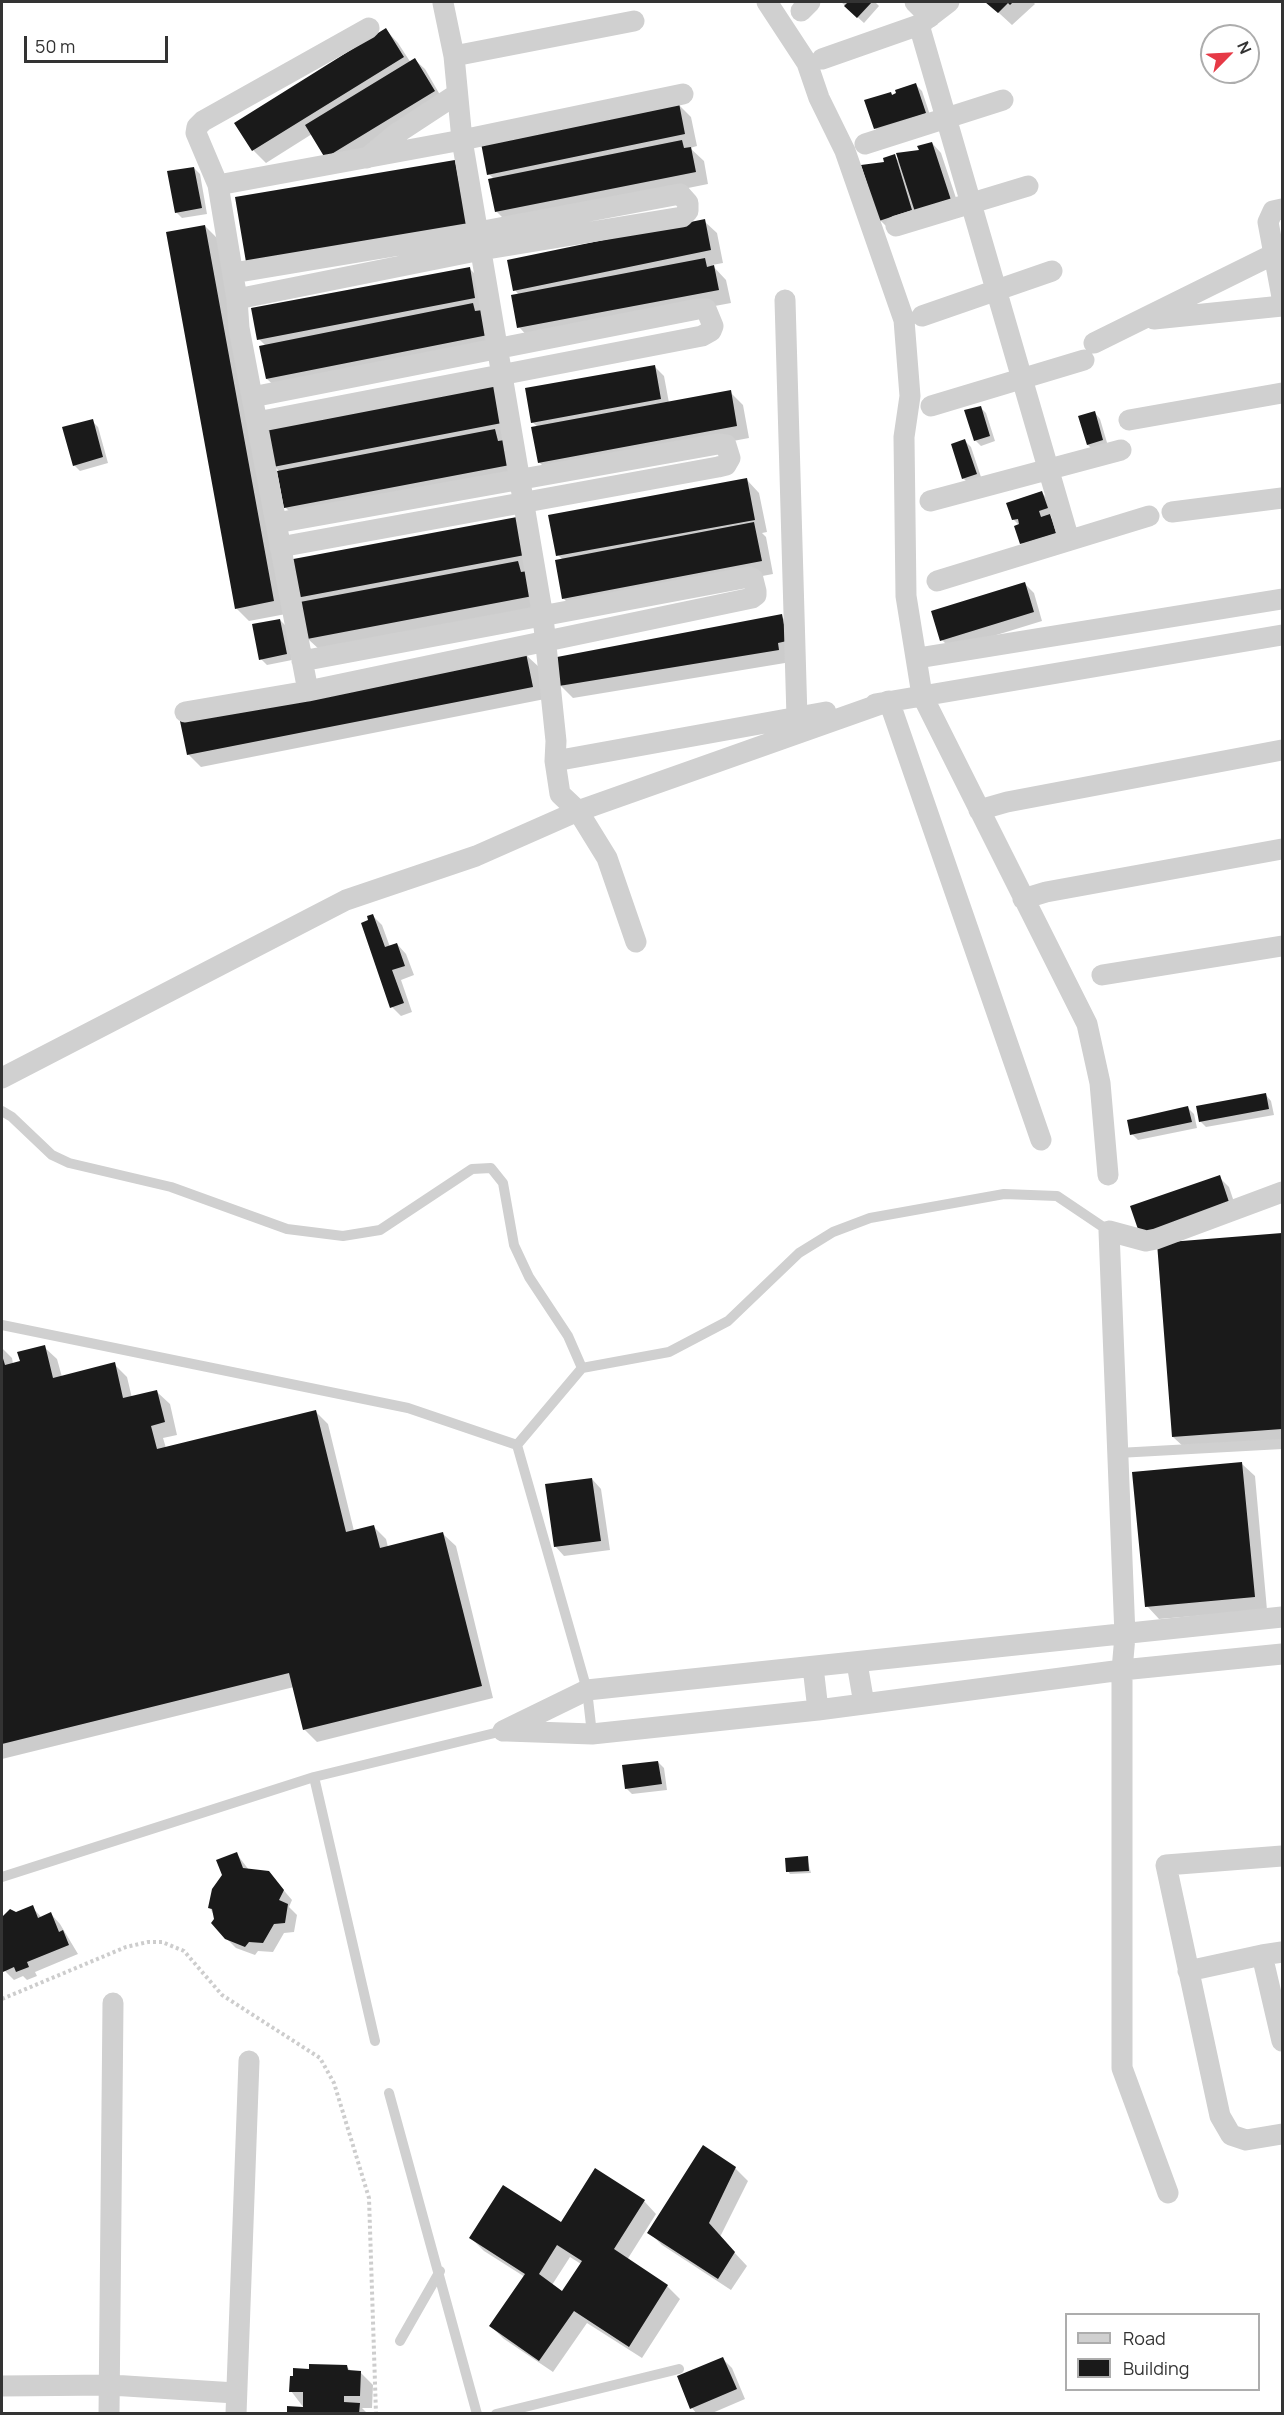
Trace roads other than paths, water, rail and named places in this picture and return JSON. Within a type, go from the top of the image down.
[{"type":"street","points":[[767,2],[807,63],[819,98],[845,152],[904,320],[910,396],[904,437],[906,596],[918,658],[922,695],[1087,1024],[1100,1083],[1108,1175]]},
{"type":"street","points":[[915,2],[924,21],[947,120],[1069,540]]},
{"type":"street","points":[[822,59],[924,21],[949,2]]},
{"type":"street","points":[[443,3],[454,56],[462,141],[543,617],[556,741],[555,761],[560,794],[578,811],[607,858],[636,942]]},
{"type":"street","points":[[454,56],[634,21]]},
{"type":"street","points":[[308,691],[239,328],[237,299],[218,185],[196,133],[203,121],[369,28]]},
{"type":"street","points":[[367,158],[396,134],[457,94]]},
{"type":"street","points":[[218,185],[462,141],[682,94]]},
{"type":"street","points":[[866,144],[947,120],[1003,100]]},
{"type":"street","points":[[896,226],[1028,186]]},
{"type":"street","points":[[233,273],[479,241],[682,217],[688,211],[688,203],[680,194],[479,241],[237,299]]},
{"type":"street","points":[[1282,209],[1273,211],[1268,222],[1282,297]]},
{"type":"street","points":[[931,406],[1022,378],[1088,351],[1138,321],[1274,254]]},
{"type":"street","points":[[922,316],[1052,271]]},
{"type":"street","points":[[785,300],[797,718]]},
{"type":"street","points":[[1138,321],[1282,306]]},
{"type":"street","points":[[252,397],[698,309],[706,309],[713,326],[711,331],[702,336],[257,422]]},
{"type":"street","points":[[1129,420],[1282,393]]},
{"type":"street","points":[[276,523],[718,444],[726,445],[729,451],[730,458],[726,465],[718,467],[280,547]]},
{"type":"street","points":[[930,501],[1121,450]]},
{"type":"street","points":[[1172,512],[1282,498]]},
{"type":"street","points":[[938,581],[1149,516]]},
{"type":"street","points":[[185,712],[308,691],[752,598],[756,595],[756,591],[753,579],[748,577],[302,661]]},
{"type":"street","points":[[918,658],[1282,599]]},
{"type":"street","points":[[555,761],[922,695],[1282,635]]},
{"type":"street","points":[[2,1077],[346,900],[476,856],[578,811],[889,701]]},
{"type":"street","points":[[889,701],[1041,1140]]},
{"type":"street","points":[[979,810],[1007,802],[1282,750]]},
{"type":"street","points":[[1023,899],[1046,892],[1282,849]]},
{"type":"street","points":[[1102,975],[1282,946]]},
{"type":"street","points":[[1168,2193],[1122,2068],[1122,1670],[1125,1636],[1109,1231],[1146,1241],[1156,1239],[1282,1192]]},
{"type":"street","points":[[503,1731],[587,1690],[1125,1636],[1282,1617]]},
{"type":"street","points":[[503,1731],[592,1734],[818,1710],[1122,1670],[1282,1654]]},
{"type":"street","points":[[857,1663],[864,1704]]},
{"type":"street","points":[[813,1667],[818,1710]]},
{"type":"street","points":[[1282,1856],[1166,1865],[1220,2116],[1232,2135],[1246,2140],[1282,2134]]},
{"type":"street","points":[[1188,1971],[1272,1953],[1282,2042]]},
{"type":"street","points":[[109,2414],[113,2003]]},
{"type":"street","points":[[2,2386],[111,2385],[236,2403],[249,2061]]},
{"type":"lane","points":[[2,1111],[12,1117],[52,1155],[69,1163],[171,1186],[287,1228],[343,1236],[380,1230],[472,1169],[491,1168],[503,1183],[514,1245],[529,1277],[568,1336],[582,1368]]},
{"type":"lane","points":[[517,1445],[582,1368],[669,1352],[728,1321],[799,1253],[833,1232],[870,1218],[1004,1194],[1057,1196],[1109,1231]]},
{"type":"lane","points":[[2,1325],[408,1408],[517,1445]]},
{"type":"lane","points":[[1118,1453],[1282,1444]]},
{"type":"lane","points":[[517,1445],[587,1690],[592,1734]]},
{"type":"lane","points":[[2,1876],[314,1778],[503,1731]]},
{"type":"lane","points":[[314,1778],[375,2041]]},
{"type":"lane","points":[[389,2093],[440,2271],[477,2414]]},
{"type":"lane","points":[[400,2342],[440,2271]]},
{"type":"lane","points":[[496,2414],[679,2369]]}]
